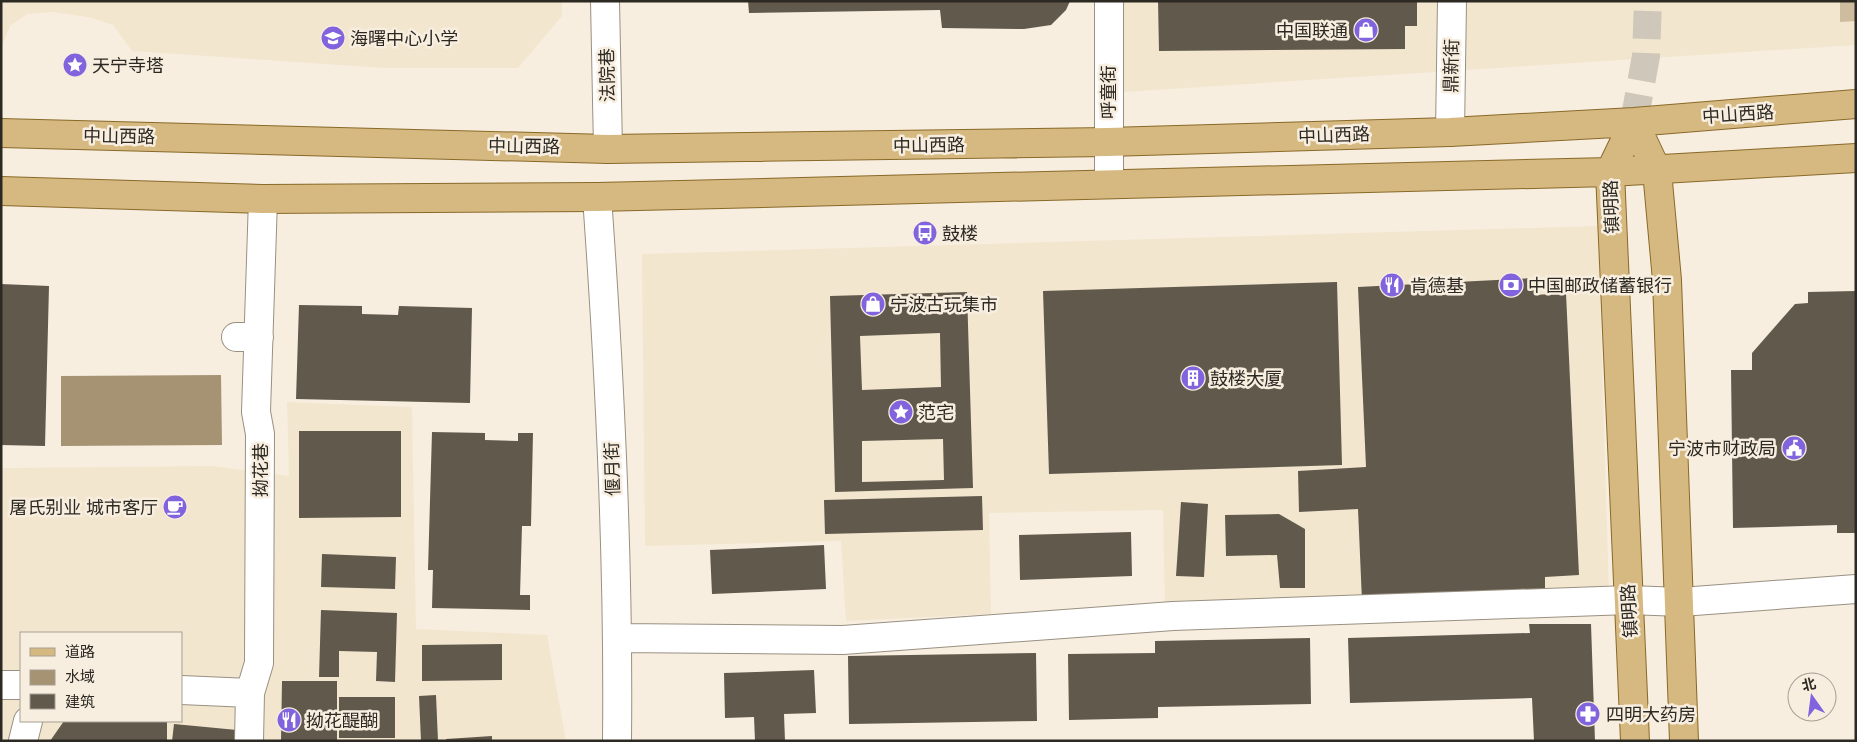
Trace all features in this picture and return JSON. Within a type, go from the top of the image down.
[{"type":"main road","name":"中山西路","points":[[1,133],[608,149],[1108,142],[1450,132],[1634,122],[1856,104]]},
{"type":"main road","points":[[1634,122],[1657,171],[1667,280],[1681,602],[1684,741]]},
{"type":"main road","name":"镇明路","points":[[1634,122],[1610,172],[1635,741]]},
{"type":"main road","points":[[1,191],[263,199],[597,197],[1657,171],[1856,158]]},
{"type":"street","name":"法院巷","points":[[605,1],[608,149]]},
{"type":"street","name":"呼童街","points":[[1109,1],[1109,183]]},
{"type":"street","name":"鼎新街","points":[[1450,132],[1452,1]]},
{"type":"street","name":"偃月街","points":[[597,197],[605,306],[618,638],[617,741]]},
{"type":"street","name":"拗花巷","points":[[249,741],[250,693],[260,663],[260,434],[247,337],[263,199]]},
{"type":"street","points":[[618,638],[844,640],[1173,616],[1629,600],[1681,602],[1856,589]]},
{"type":"street","points":[[1,685],[20,685]]},
{"type":"street","points":[[182,690],[250,693]]},
{"type":"street","points":[[23,741],[28,722]]},
{"type":"shaded area","name":"海曙中心小学","points":[[1,1],[562,1],[562,16],[518,68],[385,68],[132,51],[113,25],[88,17],[52,12],[27,14],[10,26],[1,49]]},
{"type":"shaded area","points":[[1124,1],[1856,1],[1856,45],[1123,92]]},
{"type":"shaded area","points":[[1840,1],[1856,1],[1856,21],[1840,22]]},
{"type":"shaded area","points":[[1598,226],[1609,595],[1165,610],[1163,510],[989,513],[991,614],[846,621],[841,541],[645,546],[642,254]]},
{"type":"shaded area","points":[[287,402],[412,407],[416,629],[547,635],[566,741],[1,741],[1,468],[212,466],[289,476]]},
{"type":"water","points":[[221,375],[222,445],[61,446],[61,376]]},
{"type":"building","points":[[748,1],[1070,1],[1066,10],[1051,25],[1024,29],[942,28],[940,10],[749,13]]},
{"type":"building","points":[[1158,1],[1417,1],[1417,26],[1405,26],[1405,49],[1159,51]]},
{"type":"building","points":[[1535,278],[1535,295],[1566,293],[1579,575],[1545,577],[1545,592],[1362,601],[1358,509],[1299,512],[1298,471],[1366,467],[1358,287]]},
{"type":"building","name":"鼓楼大厦","points":[[1337,282],[1342,465],[1049,474],[1043,291]]},
{"type":"building","points":[[1,284],[49,286],[45,446],[1,445]]},
{"type":"building","name":"宁波市财政局","points":[[1856,291],[1856,533],[1837,533],[1837,525],[1733,528],[1731,370],[1752,370],[1752,353],[1795,304],[1808,303],[1808,292]]},
{"type":"building","points":[[967,292],[973,488],[835,492],[830,296]],"holes":[[[940,333],[941,387],[862,390],[860,336]],[[943,439],[944,480],[862,482],[862,441]]]},
{"type":"building","points":[[299,305],[362,306],[362,314],[398,315],[399,306],[472,308],[470,403],[296,399]]},
{"type":"building","points":[[299,431],[401,431],[401,517],[299,518]]},
{"type":"building","points":[[432,432],[485,433],[485,440],[518,441],[518,433],[533,433],[531,526],[522,526],[520,595],[530,595],[530,610],[432,608],[433,570],[428,570]]},
{"type":"building","points":[[982,496],[983,530],[825,534],[824,500]]},
{"type":"building","points":[[1181,502],[1208,504],[1204,577],[1176,576]]},
{"type":"building","points":[[1279,514],[1305,529],[1305,588],[1280,588],[1277,555],[1226,556],[1225,515]]},
{"type":"building","points":[[1131,532],[1132,576],[1020,580],[1019,535]]},
{"type":"building","points":[[824,545],[826,589],[712,594],[710,550]]},
{"type":"building","points":[[322,554],[396,557],[395,589],[321,587]]},
{"type":"building","points":[[321,610],[397,613],[395,682],[376,681],[377,652],[339,651],[339,677],[319,677]]},
{"type":"building","points":[[1529,624],[1591,624],[1595,741],[1534,741],[1532,698],[1350,703],[1348,638],[1530,633]]},
{"type":"building","points":[[1310,638],[1311,704],[1158,707],[1158,718],[1069,720],[1068,654],[1155,653],[1155,641]]},
{"type":"building","points":[[502,644],[502,680],[422,681],[422,645]]},
{"type":"building","points":[[1036,653],[1037,721],[849,724],[848,656]]},
{"type":"building","points":[[814,670],[816,713],[784,714],[785,741],[755,741],[754,717],[725,718],[724,673]]},
{"type":"building","points":[[282,681],[337,681],[337,741],[281,741]]},
{"type":"building","points":[[436,695],[438,741],[421,741],[419,696]]},
{"type":"building","points":[[339,697],[395,697],[395,738],[339,738]]},
{"type":"building","points":[[63,722],[167,722],[167,741],[50,741]]},
{"type":"building","points":[[174,724],[237,730],[236,741],[172,741]]},
{"type":"building","points":[[492,736],[492,741],[446,741],[446,739]]},
{"type":"tunnel","points":[[1634,122],[1646,56],[1648,1]]},
{"type":"place","name":"中国联通","points":[[1366,30]]},
{"type":"place","name":"海曙中心小学","points":[[333,38]]},
{"type":"place","name":"天宁寺塔","points":[[75,65]]},
{"type":"place","name":"鼓楼","points":[[925,233]]},
{"type":"place","name":"肯德基","points":[[1392,285]]},
{"type":"place","name":"中国邮政储蓄银行","points":[[1511,285]]},
{"type":"place","name":"宁波古玩集市","points":[[873,304]]},
{"type":"place","name":"鼓楼大厦","points":[[1193,378]]},
{"type":"place","name":"范宅","points":[[901,412]]},
{"type":"place","name":"宁波市财政局","points":[[1794,448]]},
{"type":"place","name":"屠氏别业 城市客厅","points":[[175,507]]},
{"type":"place","name":"四明大药房","points":[[1588,714]]},
{"type":"place","name":"拗花醍醐","points":[[289,720]]}]
